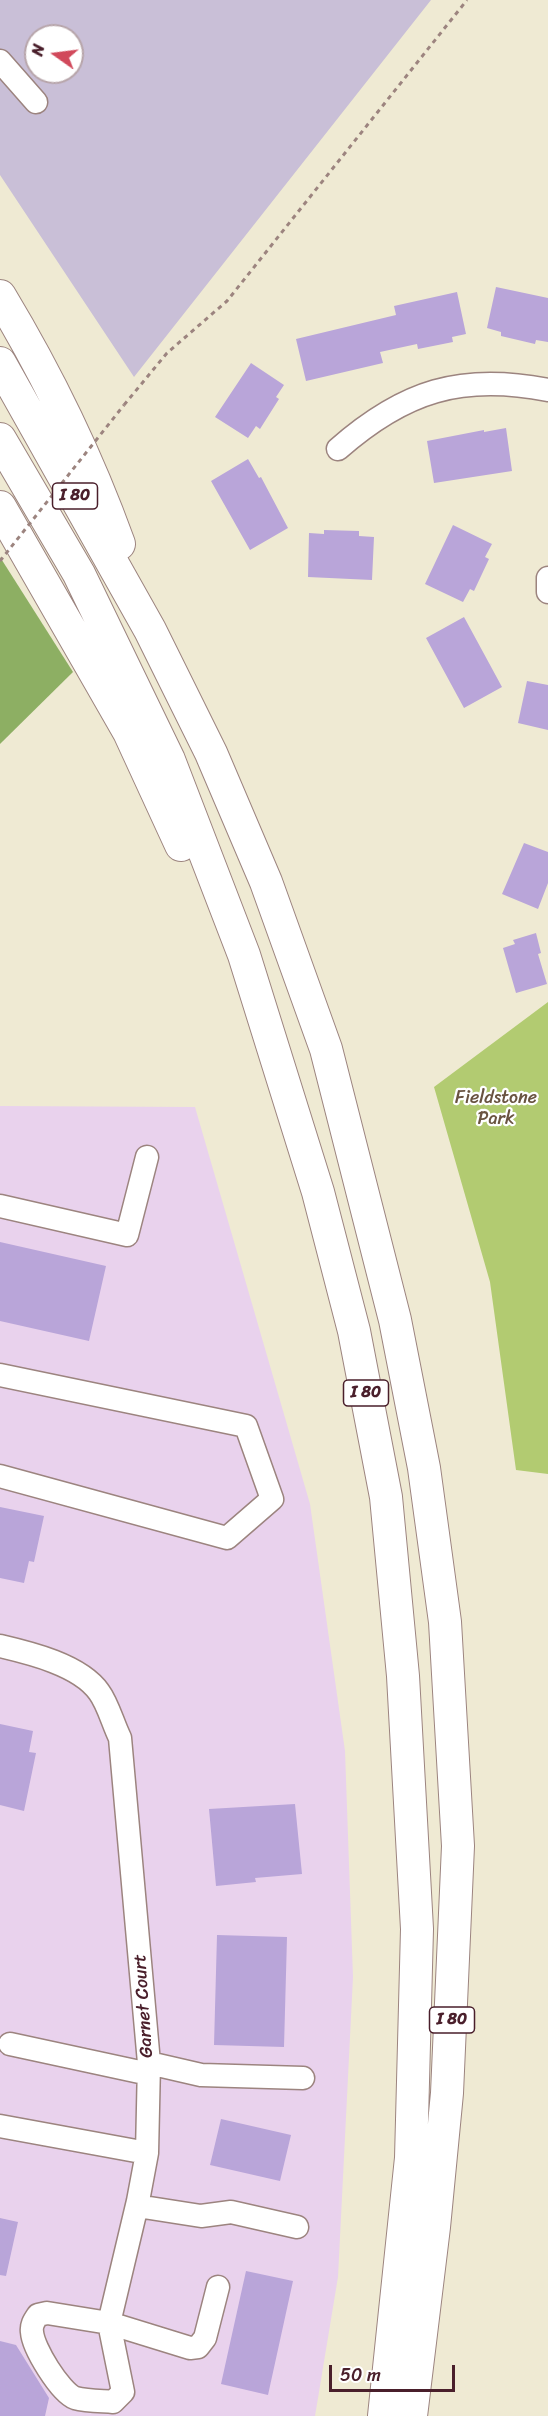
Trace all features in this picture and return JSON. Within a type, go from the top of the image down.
[{"type":"highway","points":[[0,296],[26,339],[100,491],[150,630]]},
{"type":"highway","name":"I 80","points":[[0,363],[150,630],[211,753],[266,882],[326,1049],[395,1320],[434,1537],[446,1622],[458,1846],[447,2093],[432,2249],[411,2416]]},
{"type":"highway","name":"I 80","points":[[0,439],[79,574],[169,760],[244,955],[318,1192],[354,1331],[386,1497],[403,1676],[417,1929],[411,2158],[384,2416]]},
{"type":"highway","points":[[0,507],[129,732],[274,1052]]},
{"type":"street","points":[[0,61],[36,102]]},
{"type":"street","points":[[338,449],[387,410],[433,391],[486,383],[512,383],[548,390]]},
{"type":"street","points":[[548,578],[548,592]]},
{"type":"street","points":[[0,1206],[127,1235],[147,1157]]},
{"type":"street","points":[[0,1375],[246,1426],[272,1499],[227,1538],[0,1476]]},
{"type":"street","name":"Garnet Court","points":[[0,1646],[68,1667],[99,1691],[120,1738],[149,2068],[147,2153],[137,2206],[108,2323]]},
{"type":"street","points":[[10,2044],[201,2075],[303,2078]]},
{"type":"street","points":[[0,2126],[147,2153]]},
{"type":"street","points":[[137,2206],[201,2216],[231,2212],[297,2227]]},
{"type":"street","points":[[108,2323],[123,2392],[113,2402],[74,2397],[62,2388],[46,2366],[32,2334],[33,2323],[38,2315],[47,2313],[108,2323],[190,2348],[198,2347],[205,2338],[218,2287]]},
{"type":"path","points":[[0,561],[167,353],[227,302],[467,0]]},
{"type":"shaded area","points":[[0,0],[431,0],[134,377],[0,175]]},
{"type":"shaded area","points":[[0,1106],[195,1107],[310,1504],[345,1751],[353,1977],[338,2277],[315,2416],[0,2416]]},
{"type":"green space","points":[[0,557],[73,672],[0,744]]},
{"type":"green space","name":"Fieldstone Park","points":[[548,1002],[548,1474],[516,1470],[490,1282],[434,1087]]},
{"type":"building","points":[[496,287],[548,298],[548,342],[536,340],[535,344],[501,336],[501,332],[487,328]]},
{"type":"building","points":[[457,292],[466,334],[452,337],[453,342],[418,349],[417,344],[380,352],[383,363],[306,381],[296,339],[396,315],[394,306]]},
{"type":"building","points":[[251,363],[284,385],[276,397],[279,399],[260,429],[256,426],[248,438],[215,417]]},
{"type":"building","points":[[506,428],[512,471],[434,483],[427,441]]},
{"type":"building","points":[[248,459],[259,478],[261,477],[288,528],[250,550],[211,481]]},
{"type":"building","points":[[453,525],[492,544],[485,557],[489,559],[474,591],[470,589],[463,602],[425,584]]},
{"type":"building","points":[[324,530],[359,531],[359,536],[374,537],[372,580],[308,577],[309,533],[324,534]]},
{"type":"building","points":[[464,617],[502,687],[464,708],[426,638]]},
{"type":"building","points":[[527,681],[548,685],[548,730],[518,723]]},
{"type":"building","points":[[524,843],[548,852],[548,883],[538,909],[502,894]]},
{"type":"building","points":[[536,933],[541,953],[538,954],[547,984],[516,993],[503,948],[515,944],[513,940]]},
{"type":"building","points":[[0,1242],[106,1266],[89,1341],[0,1321]]},
{"type":"building","points":[[0,1507],[44,1516],[34,1562],[29,1561],[24,1583],[0,1578]]},
{"type":"building","points":[[0,1724],[33,1731],[29,1752],[36,1753],[24,1811],[0,1805]]},
{"type":"building","points":[[295,1804],[302,1874],[255,1878],[256,1882],[216,1886],[209,1809]]},
{"type":"building","points":[[217,1935],[287,1937],[284,2047],[214,2045]]},
{"type":"building","points":[[221,2119],[291,2135],[280,2181],[210,2165]]},
{"type":"building","points":[[0,2218],[18,2222],[6,2276],[0,2275]]},
{"type":"building","points":[[246,2271],[293,2281],[268,2395],[221,2384]]},
{"type":"building","points":[[0,2341],[16,2345],[49,2398],[45,2416],[0,2416]]}]
